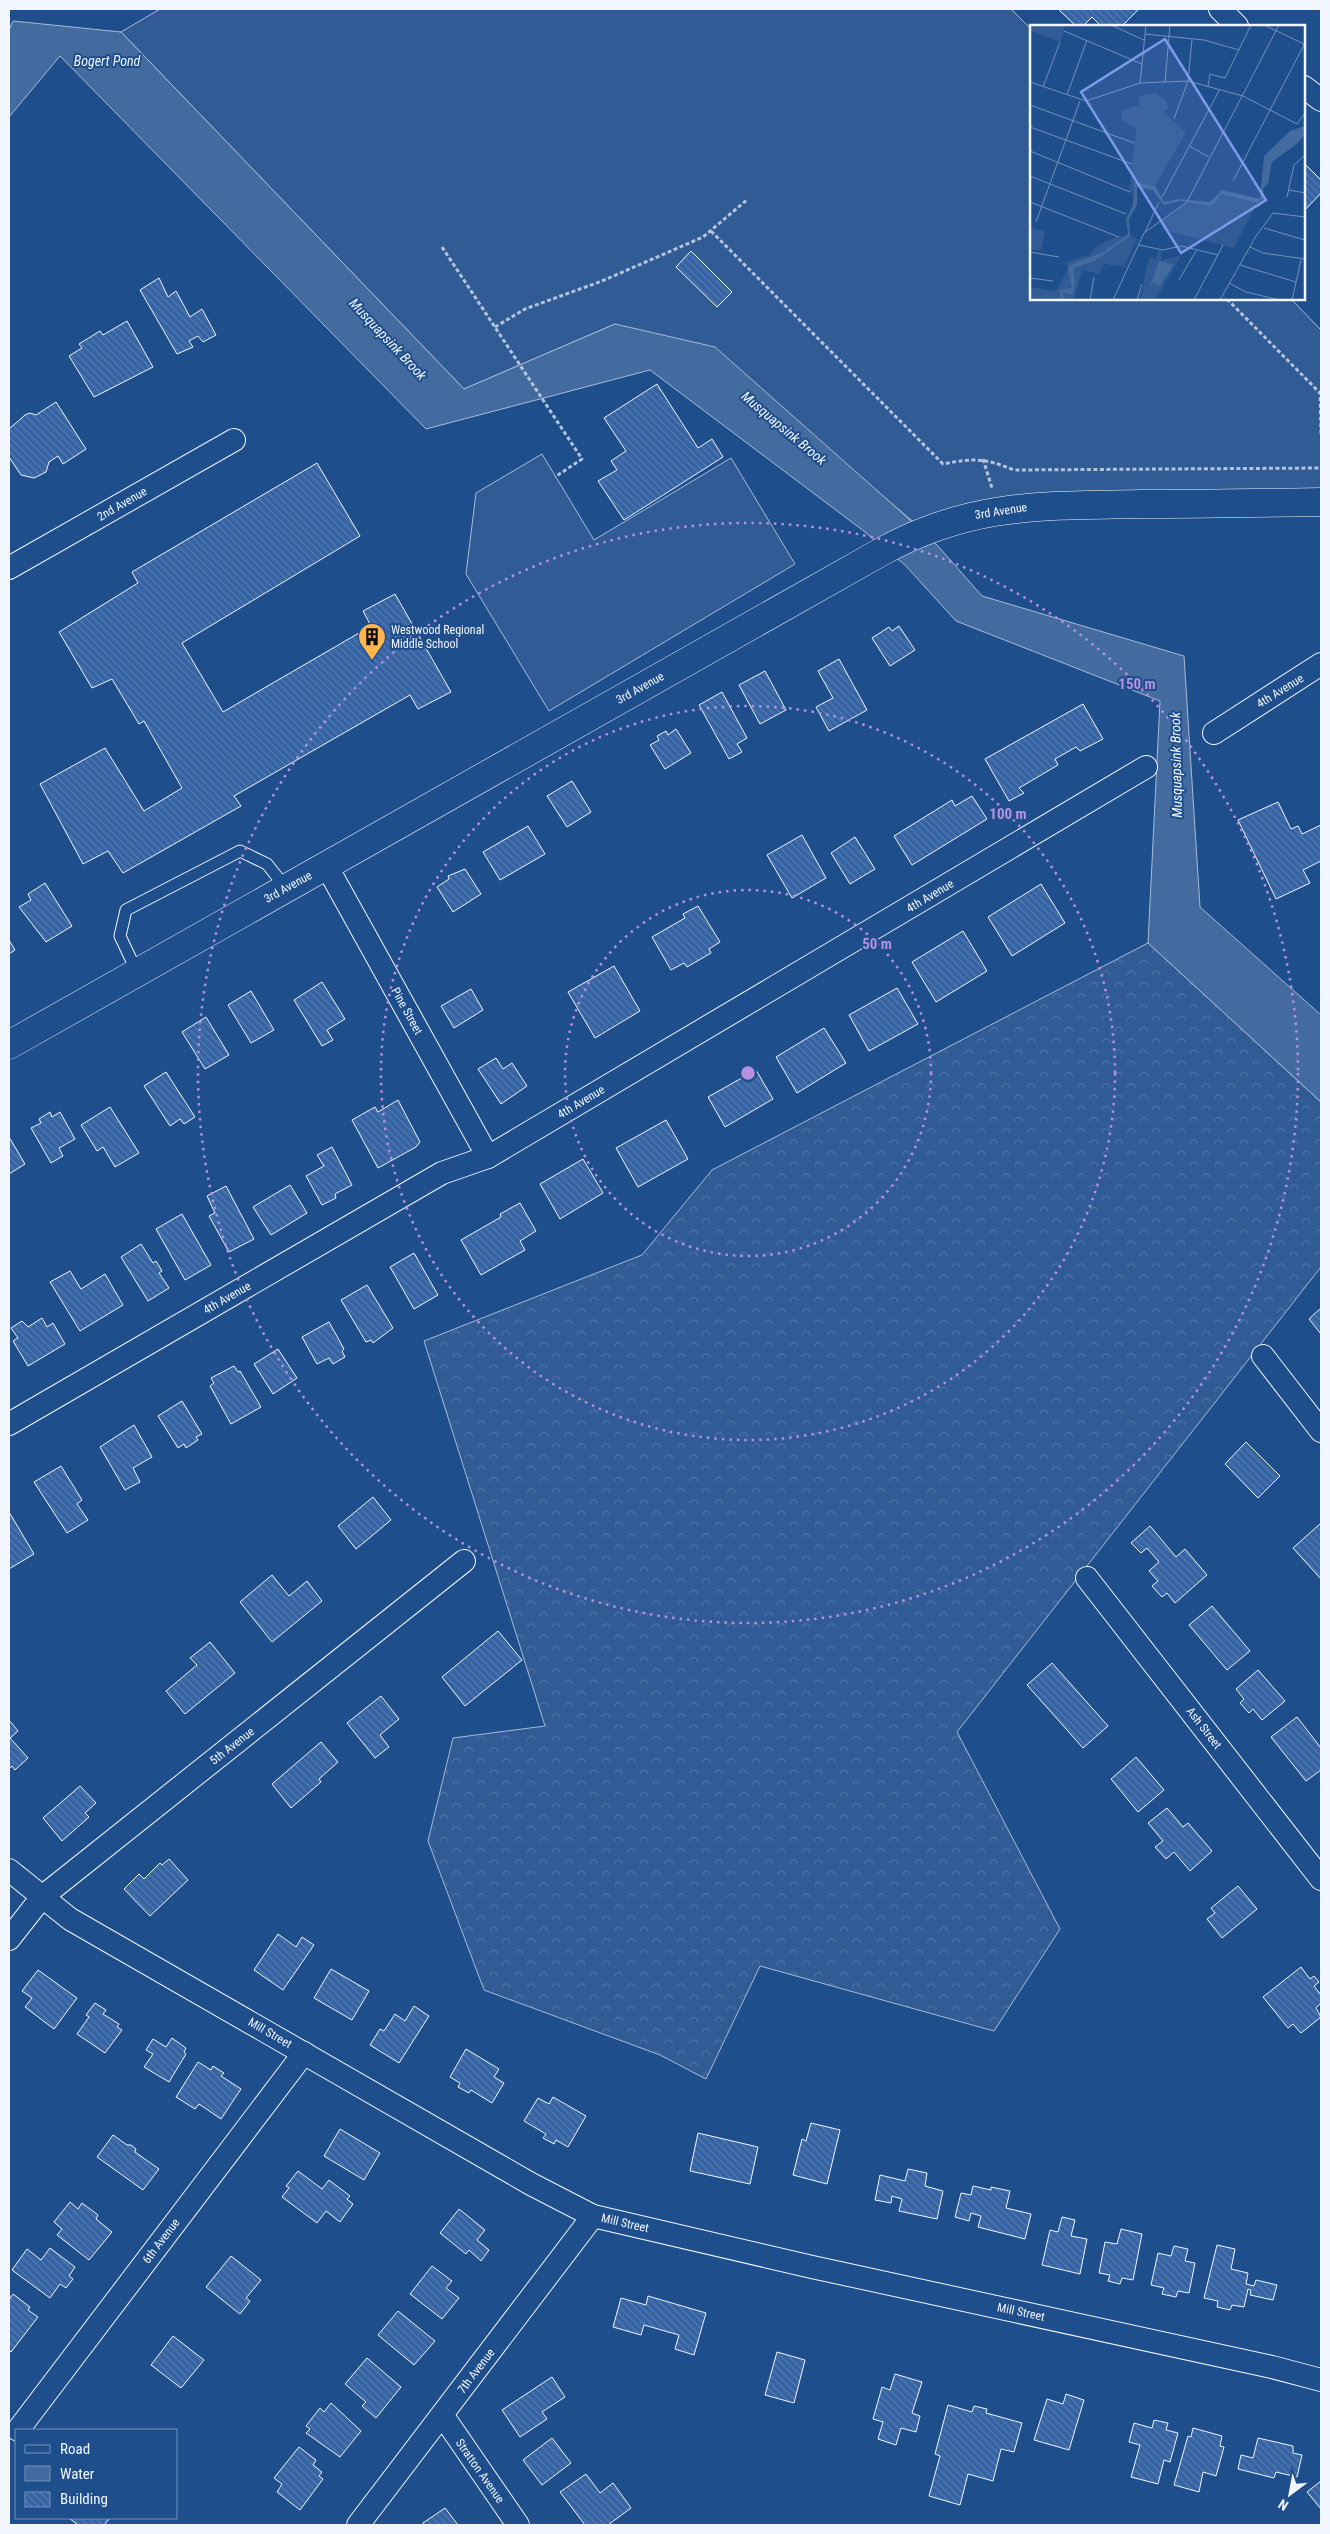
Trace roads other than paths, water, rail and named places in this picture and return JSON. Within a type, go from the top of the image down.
[{"type":"main road","name":"3rd Avenue","points":[[9,1045],[923,530],[988,511],[1039,506],[1321,502]]},
{"type":"street","points":[[1220,9],[1236,25]]},
{"type":"street","points":[[1305,88],[1321,100]]},
{"type":"street","name":"2nd Avenue","points":[[9,568],[234,440]]},
{"type":"street","name":"4th Avenue","points":[[1214,733],[1321,664]]},
{"type":"street","name":"4th Avenue","points":[[9,1424],[442,1173],[488,1157],[1146,767]]},
{"type":"street","name":"Pine Street","points":[[326,866],[488,1157]]},
{"type":"street","points":[[1263,1356],[1321,1431]]},
{"type":"street","name":"5th Avenue","points":[[9,1939],[42,1897],[464,1561]]},
{"type":"street","name":"Ash Street","points":[[1087,1578],[1321,1879]]},
{"type":"street","name":"Mill Street","points":[[9,1870],[70,1919],[531,2184],[593,2216],[812,2267],[1272,2367],[1321,2380]]},
{"type":"street","name":"6th Avenue","points":[[19,2429],[304,2053]]},
{"type":"street","name":"7th Avenue","points":[[358,2525],[443,2416],[593,2216]]},
{"type":"street","name":"Stratton Avenue","points":[[443,2416],[518,2525]]},
{"type":"lane","points":[[137,972],[120,936],[126,910],[240,851],[268,864],[286,888]]},
{"type":"water","name":"Bogert Pond","points":[[13,21],[121,32],[464,389],[615,324],[715,347],[938,546],[982,596],[1184,656],[1200,907],[1321,1015],[1321,1102],[1148,943],[1160,701],[956,621],[905,565],[865,532],[650,370],[426,429],[60,56],[9,117],[9,30]]},
{"type":"place","name":"Westwood Regional Middle School","points":[[372,661]]},
{"type":"water label","name":"Musquapsink Brook","points":[[388,339]]},
{"type":"water label","name":"Musquapsink Brook","points":[[784,428]]},
{"type":"water label","name":"Musquapsink Brook","points":[[1176,765]]}]
